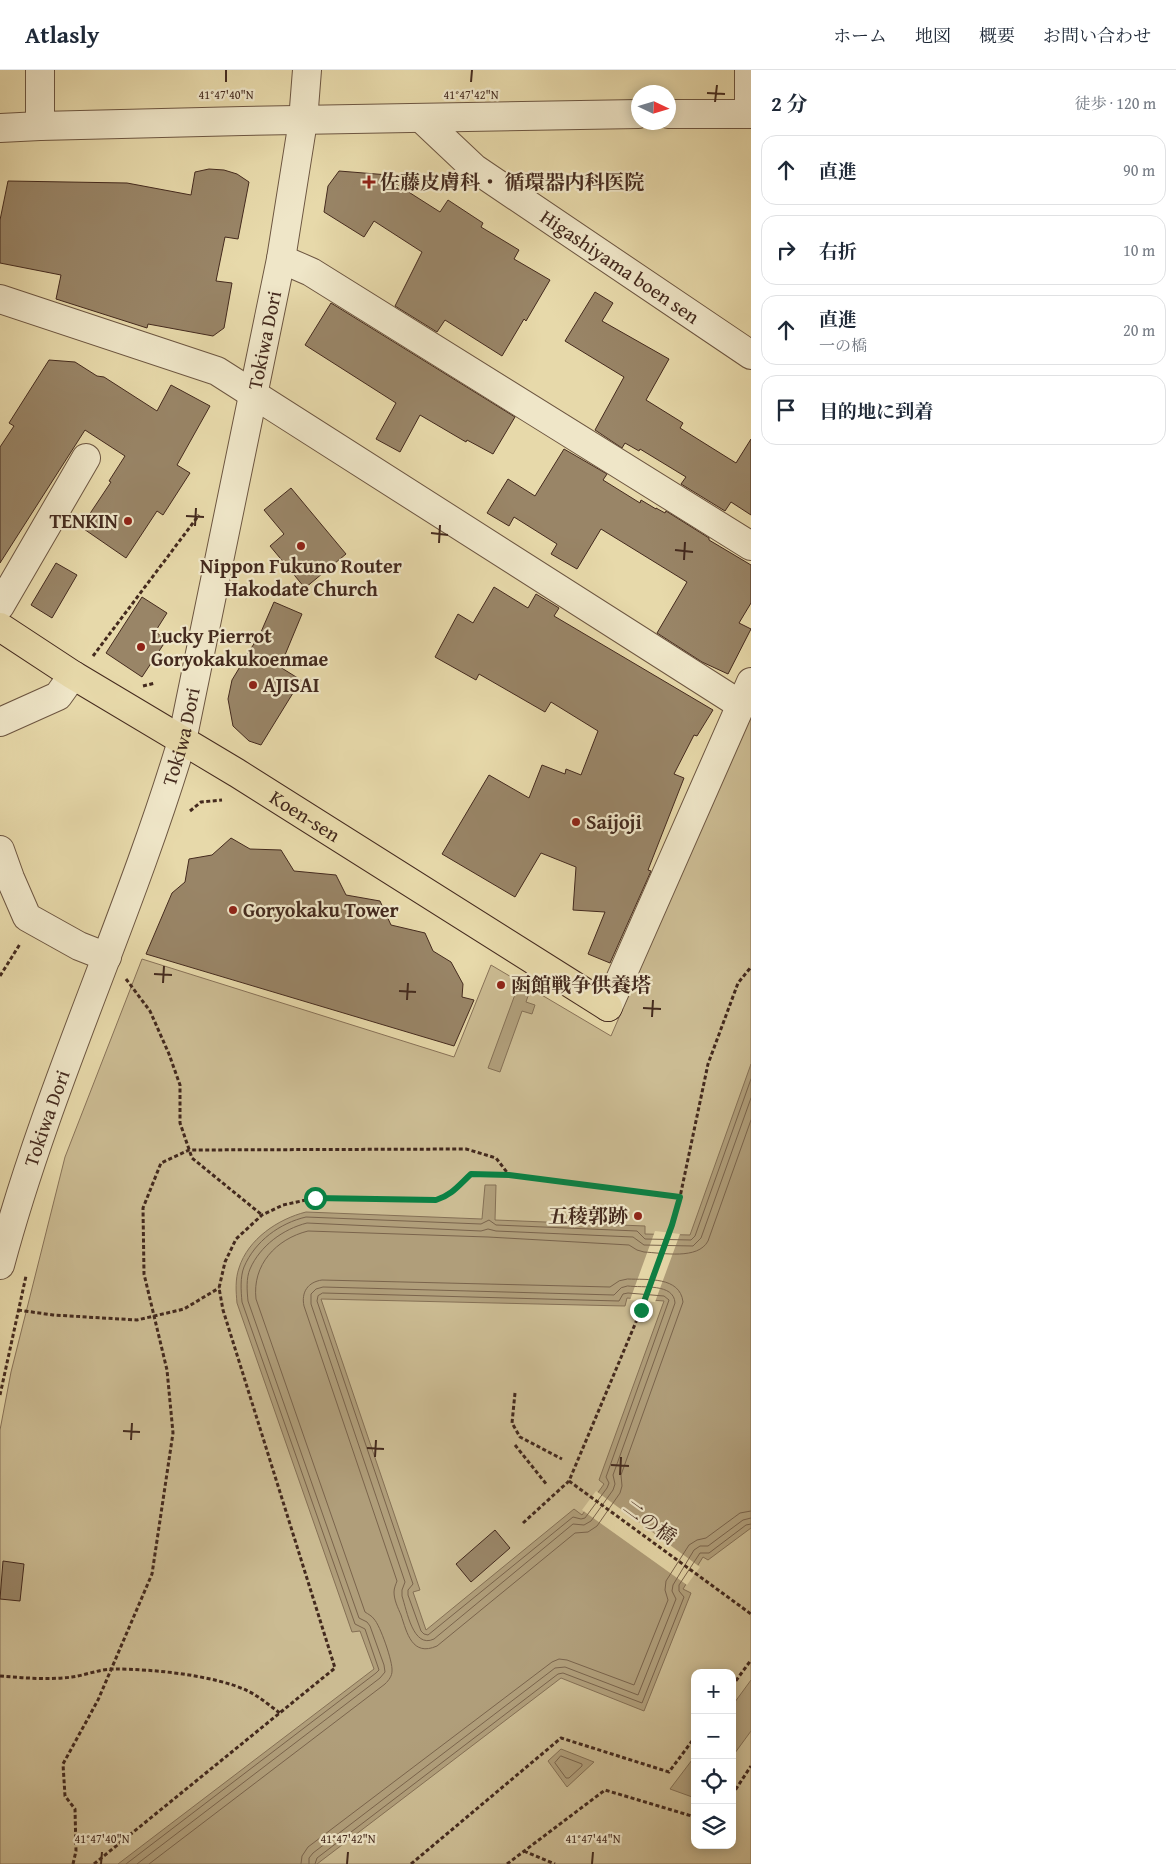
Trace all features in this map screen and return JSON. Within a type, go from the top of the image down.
[{"type":"main road","name":"Koen-sen","points":[[0,627],[73,675],[237,773],[608,1008]]},
{"type":"street","points":[[40,70],[40,126]]},
{"type":"street","name":"Tokiwa Dori","points":[[0,1265],[45,1119],[107,957],[182,741],[281,259],[303,121],[307,70]]},
{"type":"street","points":[[676,114],[750,114],[749,70]]},
{"type":"street","points":[[0,128],[243,120],[303,121],[631,114]]},
{"type":"street","name":"Higashiyama boen sen","points":[[422,118],[474,168],[751,355]]},
{"type":"street","points":[[281,259],[311,272],[751,546]]},
{"type":"street","points":[[0,299],[217,371],[746,693],[608,1008]]},
{"type":"street","points":[[0,606],[86,458]]},
{"type":"street","points":[[0,722],[58,696],[73,675]]},
{"type":"street","points":[[0,850],[27,916],[79,946],[107,957]]},
{"type":"path","points":[[93,656],[200,515],[226,522]]},
{"type":"path","points":[[188,812],[201,802],[222,800]]},
{"type":"path","points":[[0,976],[20,944],[45,926]]},
{"type":"path","points":[[523,1523],[569,1481],[641,1310],[672,1225],[680,1197],[708,1064],[738,984],[751,967]]},
{"type":"path","points":[[122,987],[126,978],[150,1012],[169,1054],[180,1085],[180,1123],[192,1158],[262,1214]]},
{"type":"path","points":[[73,1864],[76,1851],[75,1809],[65,1796],[63,1764],[98,1700],[152,1574],[173,1433],[167,1370],[144,1274],[143,1208],[161,1164],[189,1150],[466,1149],[496,1158],[509,1175]]},
{"type":"path","points":[[94,1864],[335,1668],[223,1310],[219,1288],[225,1262],[236,1239],[262,1214],[283,1205],[315,1198],[436,1200],[447,1197],[458,1189],[471,1174],[509,1175],[680,1197]]},
{"type":"path","points":[[0,1395],[27,1271]]},
{"type":"path","points":[[18,1310],[53,1315],[137,1320],[184,1309],[219,1288]]},
{"type":"path","points":[[515,1393],[512,1423],[520,1437],[562,1459]]},
{"type":"path","points":[[515,1445],[546,1485]]},
{"type":"path","name":"二の橋","points":[[569,1481],[751,1614]]},
{"type":"path","points":[[736,1681],[751,1660]]},
{"type":"path","points":[[0,1676],[73,1677],[112,1669],[163,1672],[199,1677],[235,1686],[250,1692],[280,1712]]},
{"type":"path","points":[[411,1864],[561,1738],[669,1772],[691,1742]]},
{"type":"path","points":[[736,1788],[751,1766]]},
{"type":"path","points":[[507,1864],[605,1790],[691,1816]]},
{"type":"path","points":[[524,1851],[554,1864]]},
{"type":"shaded area","points":[[751,712],[751,1864],[0,1864],[0,1430],[11,1372],[65,1157],[142,959],[454,1057],[491,965],[611,1036]]},
{"type":"water","points":[[517,989],[529,993],[526,1002],[535,1005],[532,1014],[522,1011],[500,1072],[488,1068]]},
{"type":"water","points":[[751,1064],[751,1528],[708,1560],[703,1557],[683,1589],[691,1593],[644,1711],[561,1678],[317,1864],[118,1864],[374,1669],[360,1631],[352,1632],[237,1303],[236,1281],[239,1268],[249,1248],[257,1239],[275,1225],[306,1212],[482,1219],[485,1185],[496,1185],[495,1220],[645,1226],[645,1234],[690,1235]],"holes":[[[627,1298],[664,1301],[599,1480],[604,1484],[582,1515],[574,1509],[426,1630],[413,1592],[420,1590],[321,1299],[625,1306]]]},
{"type":"water","points":[[751,1680],[751,1731],[736,1752],[736,1714],[736,1701]]},
{"type":"water","points":[[561,1749],[594,1762],[567,1787],[548,1761]]},
{"type":"water","points":[[691,1761],[691,1797],[670,1789]]},
{"type":"pier","points":[[655,1231],[680,1234],[655,1302],[630,1300]]},
{"type":"pier","points":[[596,1491],[700,1567],[687,1585],[582,1510]]},
{"type":"building","points":[[209,169],[224,170],[237,174],[249,182],[238,239],[225,237],[216,281],[232,283],[224,328],[213,336],[148,324],[147,328],[56,299],[61,275],[0,263],[0,220],[8,181],[127,183],[191,195],[195,172]]},
{"type":"building","points":[[339,171],[401,176],[396,184],[440,212],[448,200],[483,223],[481,227],[519,250],[514,259],[550,280],[526,321],[524,319],[502,356],[445,320],[437,332],[395,306],[422,252],[374,221],[364,237],[324,212],[328,186]]},
{"type":"building","points":[[595,292],[613,303],[602,321],[669,359],[646,400],[683,423],[680,428],[736,463],[751,439],[751,515],[731,502],[725,511],[681,484],[686,477],[640,449],[639,451],[625,443],[622,448],[595,430],[624,377],[565,341]]},
{"type":"building","points":[[331,303],[515,417],[493,454],[467,440],[466,442],[420,415],[400,452],[376,439],[396,403],[305,345]]},
{"type":"building","points":[[49,360],[75,362],[97,376],[104,377],[157,411],[171,385],[210,406],[177,465],[190,473],[163,515],[157,511],[126,558],[81,527],[111,482],[109,481],[125,456],[85,430],[0,563],[0,447],[14,426],[9,423]]},
{"type":"building","points":[[564,449],[607,474],[603,480],[640,503],[641,500],[665,513],[666,511],[751,565],[751,603],[739,623],[751,629],[728,674],[702,662],[657,633],[687,582],[601,529],[577,569],[551,554],[557,544],[514,517],[509,526],[487,513],[508,479],[535,496]]},
{"type":"building","points":[[291,488],[346,554],[305,588],[270,546],[284,534],[264,510]]},
{"type":"building","points":[[56,563],[77,575],[52,618],[31,605]]},
{"type":"building","points":[[494,587],[528,608],[536,594],[559,608],[554,616],[713,710],[697,736],[694,735],[674,774],[684,778],[648,870],[651,871],[610,963],[588,954],[605,912],[573,910],[576,867],[541,853],[515,897],[442,854],[489,775],[529,798],[542,765],[565,774],[566,769],[581,775],[598,731],[551,702],[545,712],[479,674],[476,680],[435,657],[458,614],[473,623]]},
{"type":"building","points":[[142,597],[167,613],[155,632],[167,639],[142,677],[106,653]]},
{"type":"building","points":[[274,602],[302,614],[280,667],[301,680],[261,745],[249,741],[233,726],[228,699],[232,680],[261,632]]},
{"type":"building","points":[[231,838],[250,849],[281,850],[294,871],[336,875],[346,895],[380,901],[391,925],[425,933],[433,951],[451,962],[463,984],[462,997],[474,1000],[454,1046],[146,954],[172,893],[185,882],[189,859],[212,855]]},
{"type":"building","points":[[495,1530],[510,1548],[471,1582],[456,1564]]},
{"type":"building","points":[[3,1561],[24,1564],[20,1601],[0,1599]]},
{"type":"place","name":"佐藤皮膚科・ 循環器内科医院","points":[[369,182]]},
{"type":"place","name":"TENKIN","points":[[128,521]]},
{"type":"place","name":"Nippon Fukuno Router Hakodate Church","points":[[301,546]]},
{"type":"place","name":"Lucky Pierrot Goryokakukoenmae","points":[[141,647]]},
{"type":"place","name":"AJISAI","points":[[253,685]]},
{"type":"place","name":"Saijoji","points":[[576,822]]},
{"type":"place","name":"Goryokaku Tower","points":[[233,910]]},
{"type":"place","name":"函館戦争供養塔","points":[[501,985]]},
{"type":"place","name":"五稜郭跡","points":[[638,1216]]},
{"type":"route","points":[[315,1198],[436,1200],[447,1197],[458,1189],[471,1174],[509,1175],[680,1197],[672,1225],[641,1310]]}]
